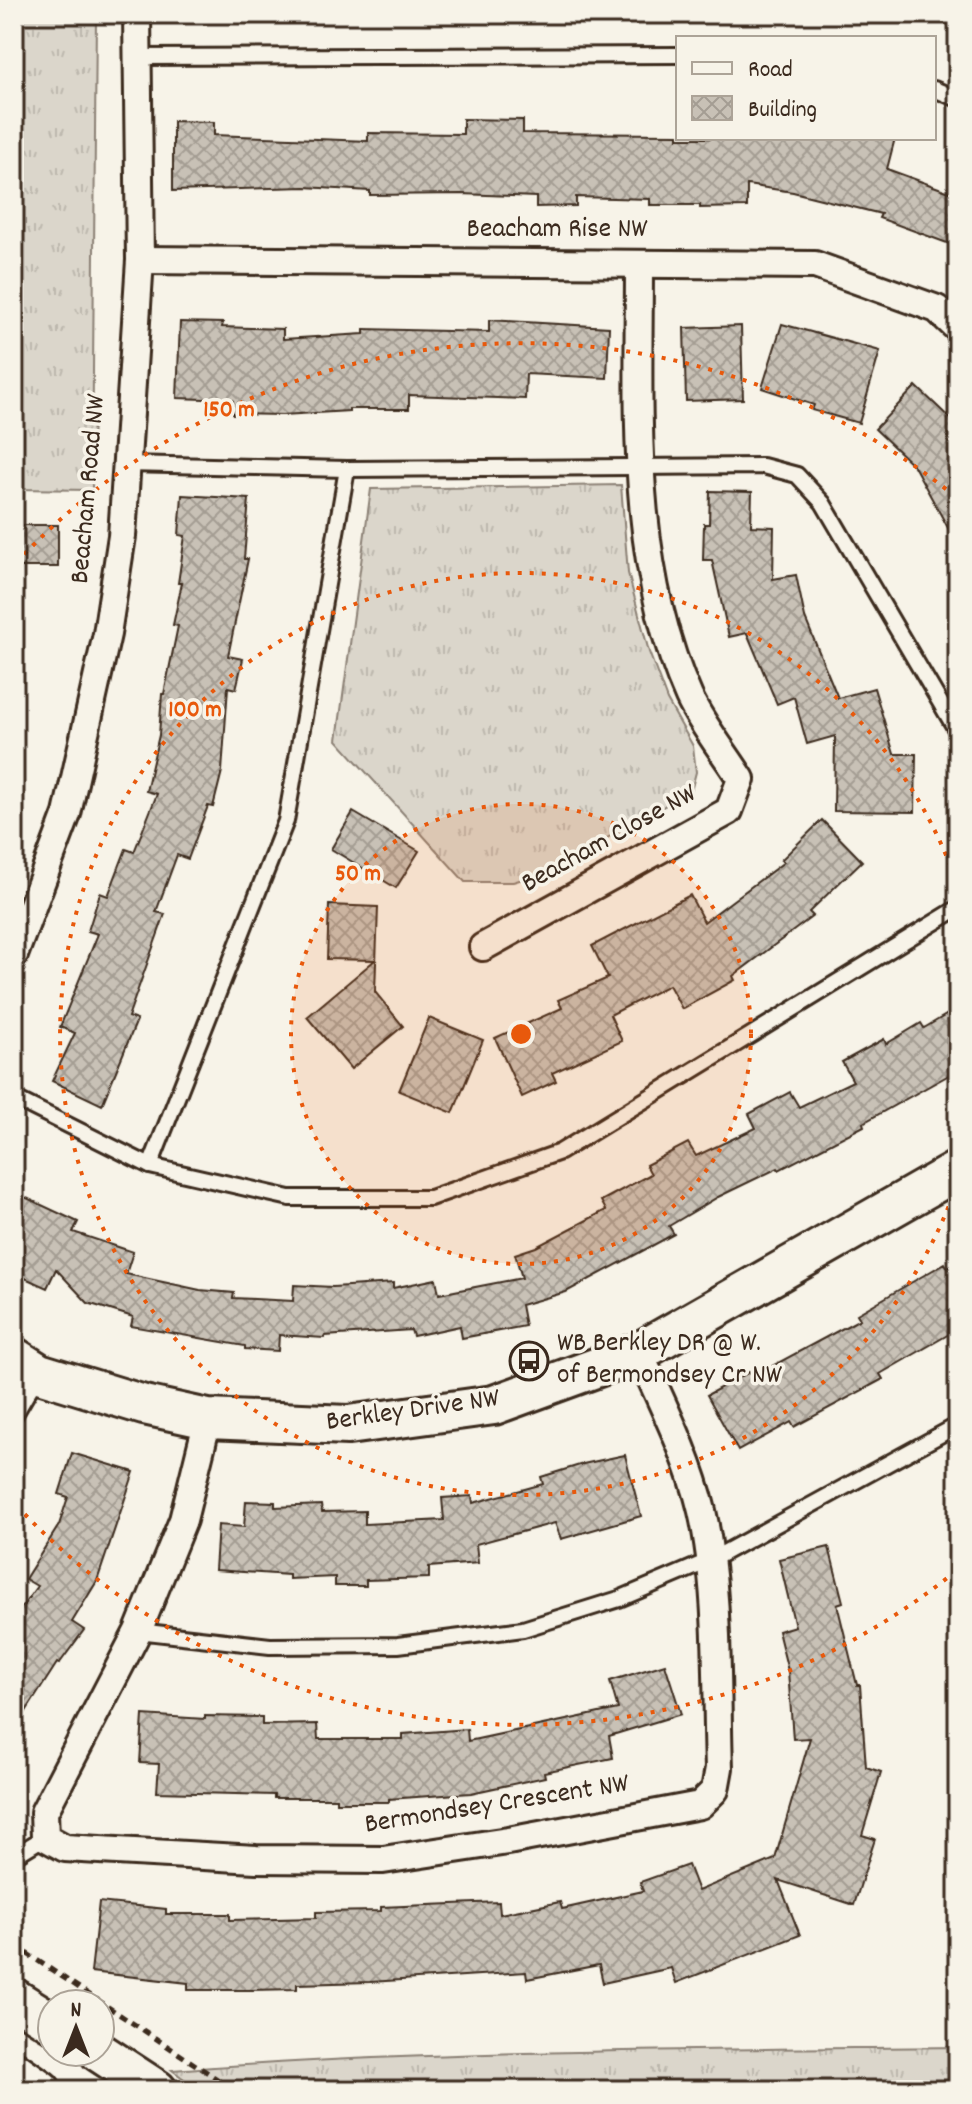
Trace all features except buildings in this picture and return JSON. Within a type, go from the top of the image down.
[{"type":"street","name":"Beacham Road NW","points":[[14,955],[67,814],[107,634],[122,536],[140,260],[137,14]]},
{"type":"street","name":"Beacham Rise NW","points":[[140,260],[815,265],[937,309],[958,329]]},
{"type":"street","name":"Beacham Close NW","points":[[483,947],[729,811],[741,779],[690,698],[658,609],[639,467],[639,264]]},
{"type":"street","name":"Berkley Drive NW","points":[[27,1365],[144,1405],[208,1419],[348,1425],[494,1405],[639,1352],[958,1170]]},
{"type":"street","name":"Bermondsey Crescent NW","points":[[45,1837],[65,1848],[256,1859],[383,1860],[508,1841],[700,1805],[715,1790],[719,1768],[711,1560],[687,1462],[639,1352]]},
{"type":"street","points":[[45,1837],[44,1812],[138,1631],[183,1520],[208,1419]]},
{"type":"street","points":[[14,1998],[36,2012]]},
{"type":"street","points":[[116,2063],[157,2090]]},
{"type":"street","points":[[14,2071],[41,2090]]},
{"type":"lane","points":[[137,57],[676,55]]},
{"type":"lane","points":[[936,90],[958,99]]},
{"type":"lane","points":[[127,464],[347,469],[763,466],[797,475],[823,503],[958,733]]},
{"type":"lane","points":[[150,1166],[286,821],[347,469]]},
{"type":"lane","points":[[14,1098],[150,1166],[290,1198],[430,1198],[560,1152],[958,908]]},
{"type":"lane","points":[[14,1416],[27,1365]]},
{"type":"lane","points":[[138,1631],[270,1646],[398,1645],[523,1629],[619,1599],[711,1560],[958,1425]]},
{"type":"lane","points":[[14,1856],[45,1837]]},
{"type":"path","points":[[14,1945],[234,2090]]},
{"type":"green space","points":[[14,14],[96,14],[92,490],[14,489]]},
{"type":"green space","points":[[621,485],[628,573],[649,652],[667,700],[693,746],[696,772],[691,791],[546,872],[513,882],[465,882],[337,740],[371,489]]},
{"type":"green space","points":[[958,2047],[958,2090],[199,2090],[172,2070],[466,2055]]},
{"type":"place","name":"WB Berkley DR @ W. of Bermondsey Cr NW","points":[[529,1361]]}]
